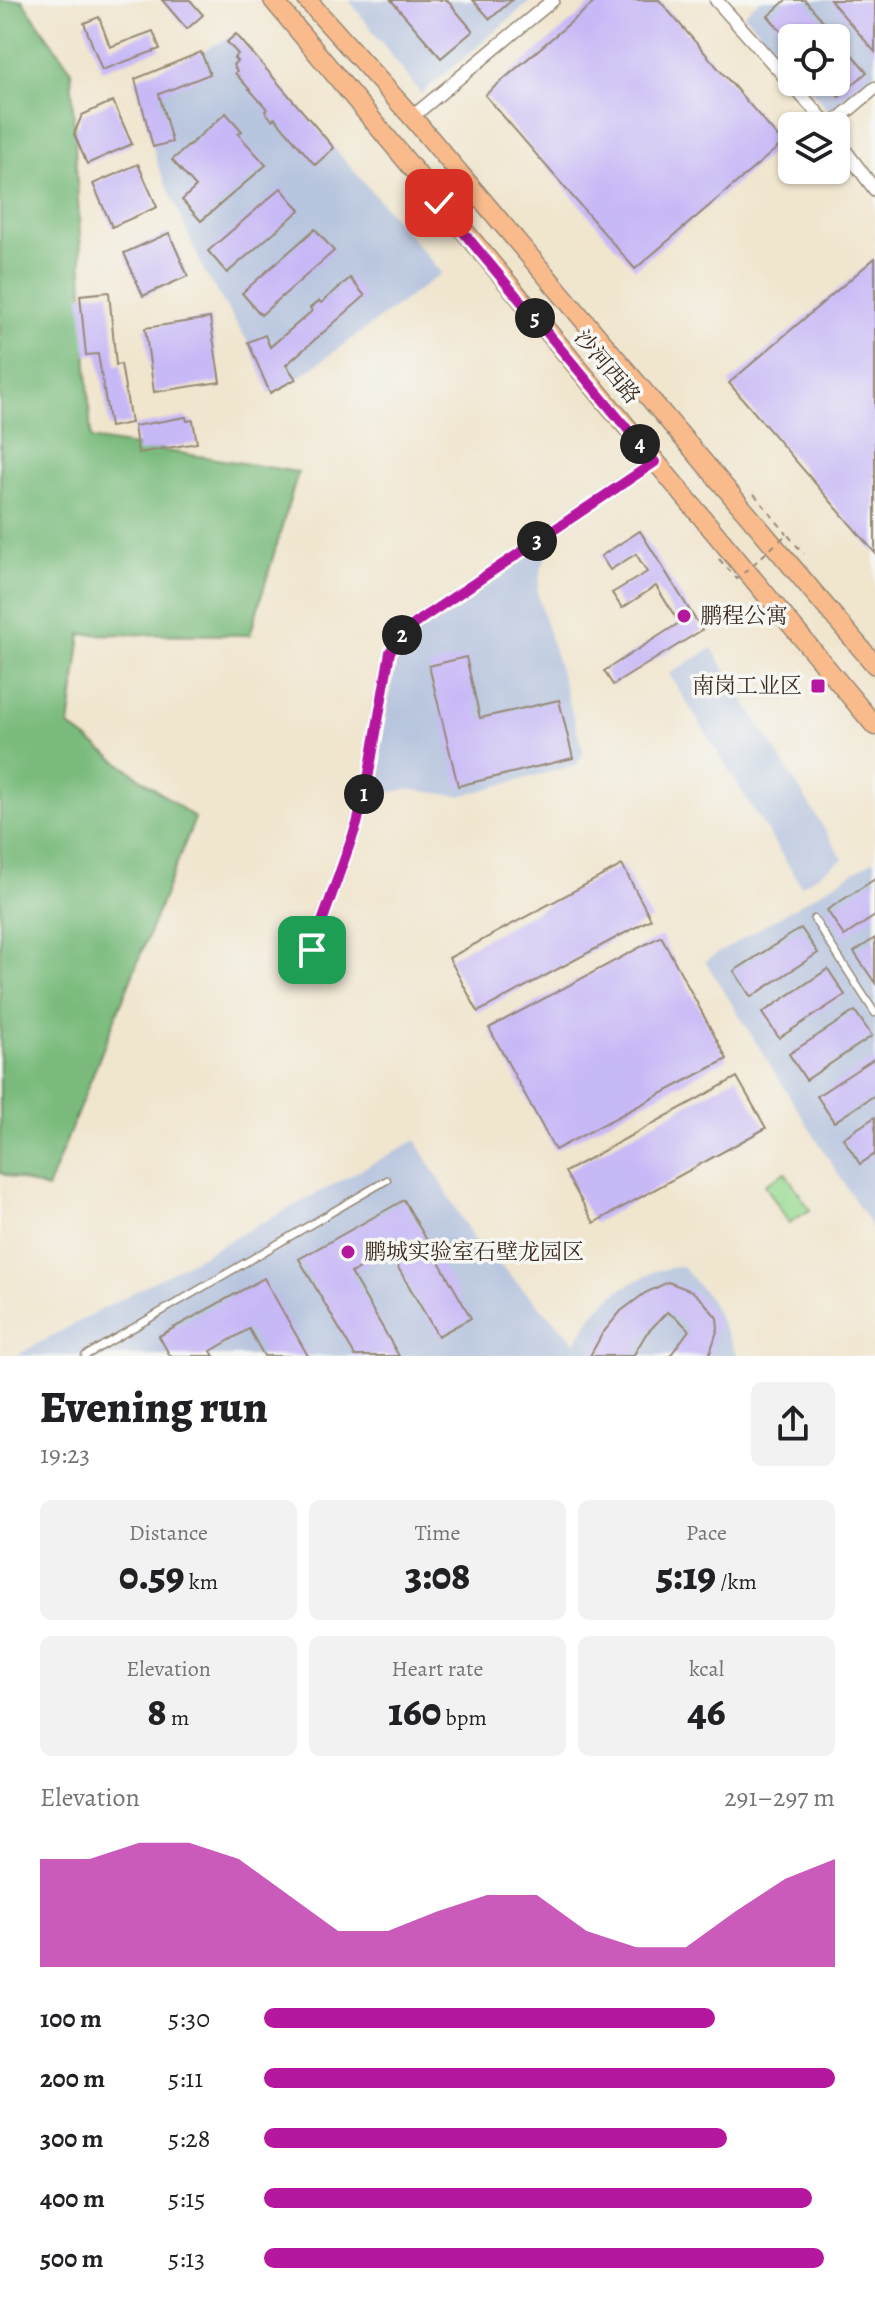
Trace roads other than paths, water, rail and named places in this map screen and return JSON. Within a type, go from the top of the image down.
[{"type":"main road","name":"沙河西路","points":[[273,0],[875,726]]},
{"type":"main road","name":"沙河西路","points":[[307,0],[412,117],[871,653]]},
{"type":"main road","points":[[323,0],[340,37]]},
{"type":"street","points":[[412,117],[553,0]]},
{"type":"street","points":[[716,0],[817,112]]},
{"type":"street","points":[[847,112],[875,88]]},
{"type":"street","points":[[850,157],[875,190]]},
{"type":"street","points":[[312,950],[357,824],[390,652],[400,636],[655,462]]},
{"type":"lane","points":[[814,919],[875,1013]]},
{"type":"lane","points":[[85,1356],[387,1180]]},
{"type":"place","name":"鹏程公寓","points":[[684,616]]},
{"type":"place","name":"南岗工业区","points":[[818,686]]},
{"type":"place","name":"鹏城实验室石壁龙园区","points":[[348,1252]]}]
